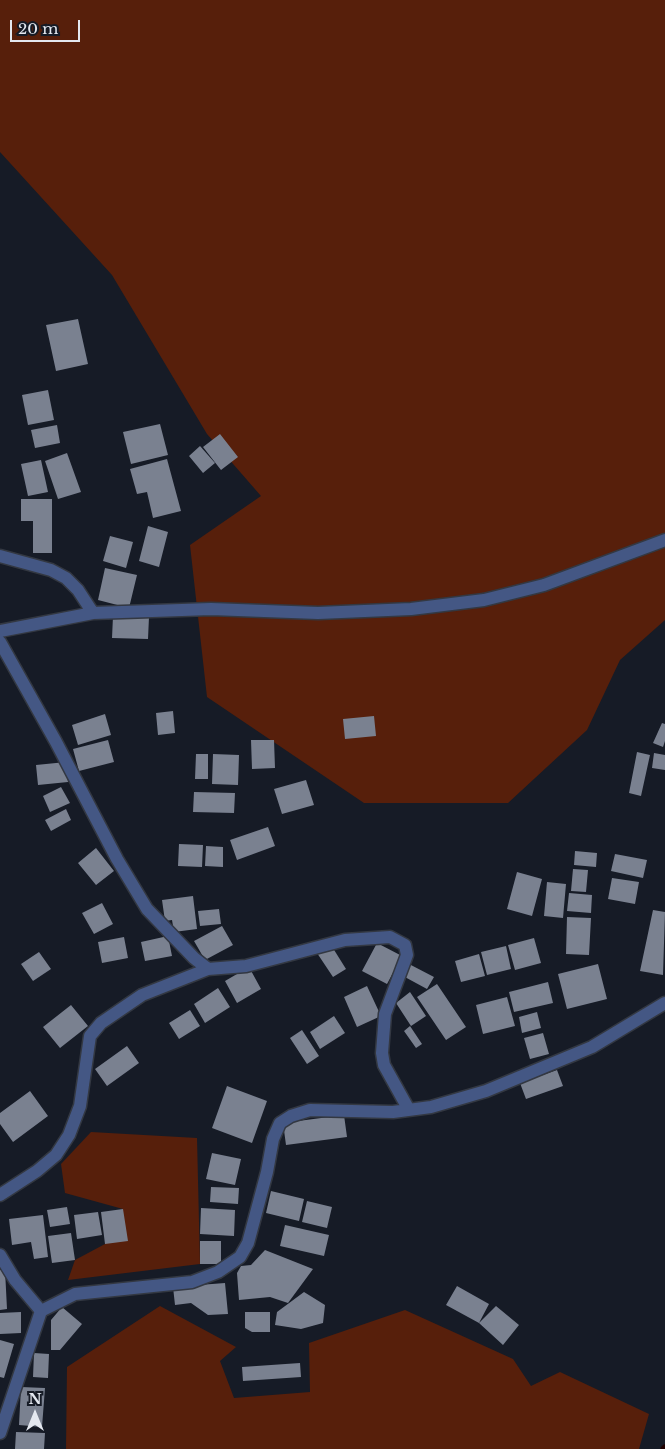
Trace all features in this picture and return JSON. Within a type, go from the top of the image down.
[{"type":"street","points":[[0,631],[93,612],[211,610],[337,612],[411,610],[484,600],[544,585],[665,540]]},
{"type":"street","points":[[0,556],[51,570],[66,578],[78,590],[93,612]]},
{"type":"street","points":[[0,642],[146,909],[194,958],[208,969]]},
{"type":"street","points":[[0,1195],[37,1172],[56,1155],[69,1134],[80,1106],[90,1036],[101,1023],[142,995],[208,969],[246,966],[345,940],[390,937],[399,940],[405,945],[407,955],[385,1014],[382,1053],[384,1065],[409,1110]]},
{"type":"street","points":[[0,1433],[41,1311],[75,1294],[192,1282],[218,1272],[240,1257],[248,1244],[267,1172],[273,1139],[280,1123],[291,1116],[310,1110],[393,1112],[431,1107],[495,1088],[592,1047],[665,1003]]},
{"type":"street","points":[[0,1255],[15,1280],[41,1311]]},
{"type":"shaded area","points":[[0,0],[665,0],[665,620],[620,660],[587,730],[508,803],[364,803],[207,697],[190,545],[261,496],[207,434],[112,275],[0,152]]},
{"type":"shaded area","points":[[91,1132],[197,1138],[200,1264],[68,1280],[75,1260],[105,1244],[123,1209],[65,1193],[61,1164]]},
{"type":"shaded area","points":[[160,1306],[236,1347],[220,1361],[234,1398],[310,1392],[309,1343],[405,1310],[513,1359],[531,1386],[560,1372],[649,1414],[639,1449],[66,1449],[67,1367]]},
{"type":"building","points":[[78,319],[88,364],[56,371],[46,325]]},
{"type":"building","points":[[48,390],[54,420],[28,425],[22,395]]},
{"type":"building","points":[[160,424],[168,455],[131,464],[123,432]]},
{"type":"building","points":[[57,425],[60,443],[35,448],[31,430]]},
{"type":"building","points":[[220,434],[238,457],[221,470],[203,447]]},
{"type":"building","points":[[200,446],[215,463],[203,473],[189,456]]},
{"type":"building","points":[[67,453],[81,492],[58,499],[45,461]]},
{"type":"building","points":[[167,459],[181,511],[153,518],[147,492],[137,494],[130,469]]},
{"type":"building","points":[[41,460],[48,492],[28,496],[21,464]]},
{"type":"building","points":[[21,499],[52,499],[52,553],[33,553],[33,521],[21,521]]},
{"type":"building","points":[[148,526],[168,532],[159,567],[139,561]]},
{"type":"building","points":[[110,536],[133,542],[126,568],[103,561]]},
{"type":"building","points":[[105,568],[137,575],[129,608],[98,600]]},
{"type":"building","points":[[113,616],[149,617],[148,639],[112,638]]},
{"type":"building","points":[[173,711],[175,733],[158,735],[156,713]]},
{"type":"building","points":[[105,714],[111,735],[78,745],[72,725]]},
{"type":"building","points":[[374,716],[376,736],[345,739],[343,719]]},
{"type":"building","points":[[662,723],[665,724],[663,747],[653,743]]},
{"type":"building","points":[[108,740],[114,762],[79,771],[73,749]]},
{"type":"building","points":[[251,740],[274,740],[275,768],[252,769]]},
{"type":"building","points":[[637,752],[650,755],[641,796],[629,793]]},
{"type":"building","points":[[654,753],[665,755],[665,770],[652,768]]},
{"type":"building","points":[[196,754],[208,754],[208,779],[195,779]]},
{"type":"building","points":[[213,754],[239,755],[238,785],[212,784]]},
{"type":"building","points":[[66,762],[68,782],[38,785],[36,765]]},
{"type":"building","points":[[306,780],[314,805],[282,814],[274,789]]},
{"type":"building","points":[[61,787],[70,803],[50,812],[43,796]]},
{"type":"building","points":[[194,792],[235,793],[234,813],[193,812]]},
{"type":"building","points":[[66,809],[71,820],[51,831],[45,820]]},
{"type":"building","points":[[268,827],[275,846],[237,860],[230,840]]},
{"type":"building","points":[[179,844],[203,845],[202,867],[178,866]]},
{"type":"building","points":[[206,846],[223,847],[223,867],[205,866]]},
{"type":"building","points":[[96,848],[114,871],[96,885],[78,863]]},
{"type":"building","points":[[575,851],[597,853],[596,867],[574,865]]},
{"type":"building","points":[[615,854],[647,860],[643,878],[611,871]]},
{"type":"building","points":[[573,869],[588,870],[586,892],[571,891]]},
{"type":"building","points":[[517,872],[542,879],[532,916],[507,909]]},
{"type":"building","points":[[612,878],[639,882],[635,904],[608,899]]},
{"type":"building","points":[[547,882],[566,884],[563,918],[544,916]]},
{"type":"building","points":[[569,893],[592,895],[591,913],[567,911]]},
{"type":"building","points":[[193,896],[197,929],[174,932],[172,920],[165,921],[162,900]]},
{"type":"building","points":[[102,903],[113,924],[94,934],[82,913]]},
{"type":"building","points":[[219,909],[221,924],[200,926],[198,911]]},
{"type":"building","points":[[653,910],[665,912],[663,975],[640,971]]},
{"type":"building","points":[[567,917],[591,918],[589,955],[566,954]]},
{"type":"building","points":[[222,926],[233,945],[205,960],[194,941]]},
{"type":"building","points":[[168,936],[172,956],[145,961],[141,942]]},
{"type":"building","points":[[124,937],[128,958],[102,963],[98,942]]},
{"type":"building","points":[[534,938],[541,963],[515,970],[508,945]]},
{"type":"building","points":[[377,943],[402,956],[387,984],[362,971]]},
{"type":"building","points":[[331,945],[346,969],[333,977],[317,953]]},
{"type":"building","points":[[506,946],[511,969],[487,975],[481,952]]},
{"type":"building","points":[[39,952],[51,969],[33,981],[21,964]]},
{"type":"building","points":[[479,954],[485,976],[461,982],[455,961]]},
{"type":"building","points":[[409,964],[434,977],[427,989],[403,976]]},
{"type":"building","points":[[598,964],[607,999],[567,1009],[558,974]]},
{"type":"building","points":[[249,967],[261,989],[237,1003],[225,981]]},
{"type":"building","points":[[548,982],[553,1003],[514,1012],[509,992]]},
{"type":"building","points":[[437,984],[466,1027],[446,1040],[417,997]]},
{"type":"building","points":[[367,986],[381,1016],[357,1027],[344,997]]},
{"type":"building","points":[[218,988],[230,1007],[205,1023],[194,1004]]},
{"type":"building","points":[[410,992],[426,1016],[411,1026],[396,1003]]},
{"type":"building","points":[[507,997],[515,1026],[483,1034],[476,1005]]},
{"type":"building","points":[[71,1005],[88,1026],[60,1048],[43,1027]]},
{"type":"building","points":[[190,1010],[200,1026],[179,1039],[169,1023]]},
{"type":"building","points":[[537,1012],[541,1028],[522,1033],[519,1017]]},
{"type":"building","points":[[334,1016],[345,1033],[320,1049],[310,1032]]},
{"type":"building","points":[[410,1026],[422,1044],[416,1048],[404,1031]]},
{"type":"building","points":[[302,1030],[319,1056],[307,1064],[290,1038]]},
{"type":"building","points":[[543,1033],[549,1054],[530,1059],[524,1038]]},
{"type":"building","points":[[127,1046],[139,1063],[107,1086],[95,1069]]},
{"type":"building","points":[[557,1070],[563,1086],[526,1099],[520,1083]]},
{"type":"building","points":[[227,1086],[267,1101],[252,1143],[212,1128]]},
{"type":"building","points":[[30,1091],[48,1116],[13,1142],[0,1124],[0,1113]]},
{"type":"building","points":[[344,1115],[347,1137],[286,1145],[283,1123]]},
{"type":"building","points":[[212,1153],[241,1159],[235,1185],[206,1179]]},
{"type":"building","points":[[211,1187],[239,1188],[238,1204],[210,1202]]},
{"type":"building","points":[[271,1191],[304,1199],[299,1221],[266,1213]]},
{"type":"building","points":[[307,1201],[332,1207],[327,1228],[302,1222]]},
{"type":"building","points":[[67,1207],[70,1224],[50,1227],[47,1210]]},
{"type":"building","points":[[201,1208],[235,1210],[234,1236],[200,1234]]},
{"type":"building","points":[[123,1209],[128,1241],[105,1244],[101,1212]]},
{"type":"building","points":[[98,1212],[102,1235],[77,1239],[74,1215]]},
{"type":"building","points":[[43,1215],[48,1257],[34,1259],[31,1242],[12,1245],[9,1219]]},
{"type":"building","points":[[285,1225],[329,1235],[324,1256],[280,1246]]},
{"type":"building","points":[[71,1233],[75,1260],[52,1263],[48,1236]]},
{"type":"building","points":[[200,1241],[221,1241],[221,1264],[200,1264]]},
{"type":"building","points":[[265,1250],[313,1269],[288,1303],[270,1297],[239,1300],[237,1273],[241,1266],[251,1265]]},
{"type":"building","points":[[0,1270],[5,1270],[7,1309],[0,1310]]},
{"type":"building","points":[[225,1283],[228,1314],[208,1315],[191,1303],[175,1305],[173,1287]]},
{"type":"building","points":[[457,1286],[489,1304],[479,1323],[446,1305]]},
{"type":"building","points":[[304,1292],[325,1305],[323,1323],[301,1329],[275,1325],[277,1312]]},
{"type":"building","points":[[496,1306],[519,1325],[503,1345],[479,1323]]},
{"type":"building","points":[[62,1307],[82,1324],[60,1350],[51,1350],[51,1320]]},
{"type":"building","points":[[21,1312],[21,1333],[0,1334],[0,1313]]},
{"type":"building","points":[[245,1312],[270,1312],[270,1332],[252,1332],[245,1328]]},
{"type":"building","points":[[0,1340],[14,1344],[4,1378],[0,1377]]},
{"type":"building","points":[[34,1353],[49,1354],[48,1378],[33,1377]]},
{"type":"building","points":[[300,1363],[301,1377],[243,1381],[242,1367]]},
{"type":"building","points":[[21,1387],[45,1388],[42,1427],[19,1425]]},
{"type":"building","points":[[16,1432],[45,1433],[44,1449],[15,1449]]}]
